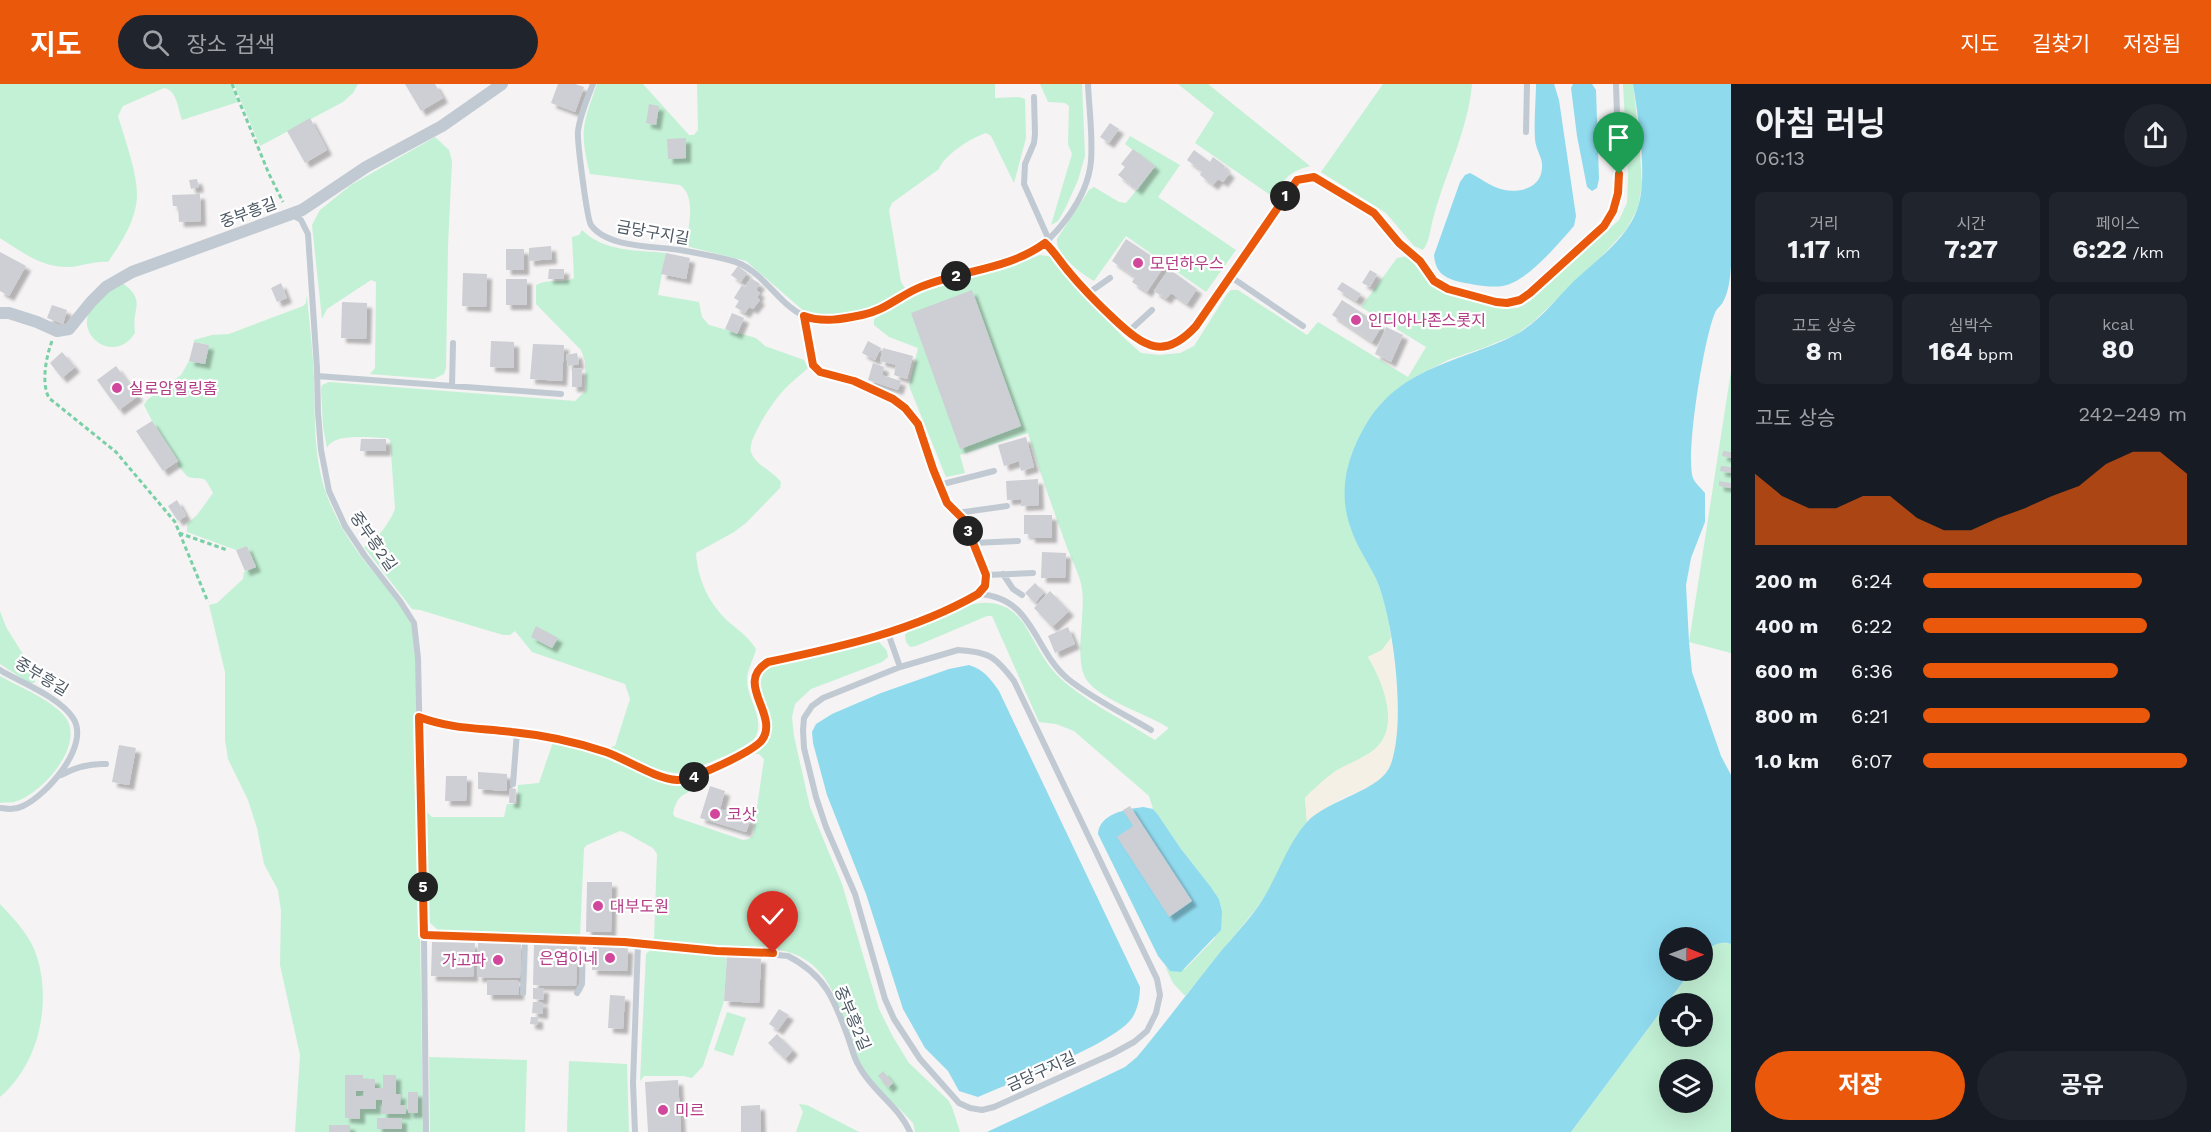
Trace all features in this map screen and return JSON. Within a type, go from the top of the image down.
[{"type":"street","name":"중부흥길","points":[[57,331],[73,326],[99,294],[124,276],[302,210],[366,167],[442,126],[502,84]]},
{"type":"street","points":[[0,313],[9,313],[57,331]]},
{"type":"lane","name":"금당구지길","points":[[593,84],[581,115],[578,142],[586,213],[589,223],[595,230],[618,241],[680,250],[742,263],[753,270],[804,316]]},
{"type":"lane","points":[[804,316],[814,320],[826,320],[879,310],[917,289],[1018,259],[1047,242],[1077,201],[1087,180],[1091,163],[1088,84]]},
{"type":"lane","points":[[1526,132],[1527,84]]},
{"type":"lane","points":[[1034,97],[1034,143],[1025,164],[1023,184],[1047,242],[1087,294],[1128,332],[1148,346],[1162,346],[1177,344],[1196,326],[1297,180],[1314,177],[1374,213],[1399,243],[1420,261],[1434,281],[1448,289],[1496,302],[1507,303],[1520,300],[1604,226],[1613,211],[1618,193],[1619,174],[1617,84]]},
{"type":"lane","name":"중부흥2길","points":[[290,214],[301,220],[308,234],[321,450],[329,491],[345,526],[414,623],[418,658],[426,1132]]},
{"type":"lane","points":[[1087,294],[1110,278]]},
{"type":"lane","points":[[1231,278],[1303,326]]},
{"type":"lane","points":[[1128,332],[1152,310]]},
{"type":"lane","points":[[419,717],[452,727],[517,732],[606,752],[677,780],[689,779],[753,748],[763,739],[766,728],[754,678],[759,668],[768,662],[825,651],[888,633],[916,623],[978,594],[985,586],[986,575],[964,520],[947,503],[918,424],[905,408],[893,399],[864,386],[820,372],[813,365],[804,316]]},
{"type":"lane","points":[[452,386],[453,343]]},
{"type":"lane","points":[[317,376],[561,394]]},
{"type":"lane","points":[[939,485],[994,471]]},
{"type":"lane","points":[[957,513],[1007,506]]},
{"type":"lane","points":[[973,543],[1018,541]]},
{"type":"lane","points":[[986,575],[1033,573]]},
{"type":"lane","points":[[1003,574],[1013,589],[1022,595]]},
{"type":"lane","points":[[978,594],[1000,598],[1011,604],[1029,622],[1046,652],[1068,679],[1151,730]]},
{"type":"lane","points":[[888,633],[900,667]]},
{"type":"lane","name":"금당구지길","points":[[958,650],[980,652],[999,662],[1014,681],[1149,961],[1157,979],[1160,995],[1156,1012],[1147,1031],[1134,1042],[1113,1054],[982,1110],[970,1108],[950,1093],[920,1059],[894,1019],[885,999],[855,894],[823,817],[804,748],[804,718],[812,706],[823,698],[900,667],[958,650]]},
{"type":"lane","name":"중부흥길","points":[[0,670],[59,703],[75,719],[78,738],[60,775]]},
{"type":"lane","points":[[513,784],[517,732]]},
{"type":"lane","name":"중부흥길","points":[[0,808],[14,809],[24,806],[60,775],[75,767],[93,763],[106,764]]},
{"type":"lane","name":"중부흥2길","points":[[424,935],[638,943],[788,956],[817,974],[830,992],[858,1065],[867,1079],[905,1120],[910,1132]]},
{"type":"lane","points":[[523,993],[525,938]]},
{"type":"lane","points":[[577,993],[582,984],[583,940]]},
{"type":"lane","points":[[635,1132],[633,1083],[638,943]]},
{"type":"path","points":[[232,84],[269,174],[290,214]]},
{"type":"path","points":[[57,331],[50,347],[45,380],[44,389],[49,398],[116,452],[175,522],[208,602]]},
{"type":"path","points":[[179,533],[227,550]]},
{"type":"green space","points":[[0,84],[231,84],[238,102],[182,120],[172,92],[164,88],[123,106],[118,116],[131,157],[137,189],[136,207],[130,224],[108,262],[60,267],[24,254],[0,238]]},
{"type":"green space","points":[[234,84],[358,84],[353,93],[343,102],[260,146]]},
{"type":"green space","points":[[597,84],[643,84],[689,135],[694,135],[698,130],[697,84],[995,84],[995,98],[1025,99],[1026,138],[1014,183],[991,136],[986,133],[973,138],[959,148],[946,158],[939,169],[892,203],[889,210],[901,282],[905,288],[897,296],[872,309],[829,317],[805,312],[746,261],[686,246],[690,205],[685,190],[680,185],[590,174],[584,147],[584,128]]},
{"type":"green space","points":[[1040,84],[1082,84],[1085,156],[1078,180],[1066,207],[1058,221],[1051,225],[1072,154],[1068,144],[1069,106],[1065,103],[1048,102]]},
{"type":"green space","points":[[1178,84],[1208,84],[1310,166],[1288,177],[1273,197],[1195,143],[1214,113]]},
{"type":"green space","points":[[1383,84],[1472,84],[1461,135],[1423,250],[1414,246],[1386,213],[1321,172]]},
{"type":"green space","points":[[1623,84],[1633,84],[1642,184],[1638,208],[1626,230],[1533,322],[1517,334],[1448,360],[1411,379],[1381,404],[1366,424],[1350,526],[1377,581],[1387,610],[1391,638],[1382,650],[1368,657],[1379,678],[1387,702],[1387,727],[1376,748],[1332,774],[1305,798],[1307,823],[1292,845],[1275,881],[1256,909],[1185,996],[1173,983],[1165,966],[1170,971],[1185,969],[1214,939],[1222,911],[1219,899],[1153,809],[1149,796],[1074,731],[1056,724],[1039,722],[992,616],[987,616],[916,646],[910,647],[906,642],[905,635],[909,630],[954,610],[984,603],[999,605],[1012,611],[1024,624],[1051,668],[1077,692],[1155,740],[1169,728],[1096,690],[1084,675],[1080,653],[1083,600],[1081,583],[1050,501],[1028,433],[960,455],[965,473],[946,477],[909,386],[918,348],[889,337],[874,325],[874,319],[917,293],[1000,270],[1040,255],[1053,257],[1075,286],[1141,353],[1159,355],[1180,353],[1194,346],[1227,294],[1231,290],[1238,290],[1307,335],[1318,322],[1408,377],[1426,347],[1361,307],[1397,258],[1408,256],[1427,280],[1441,291],[1457,297],[1504,309],[1518,308],[1530,301],[1619,220],[1627,203],[1628,178]]},
{"type":"green space","points":[[1130,136],[1180,165],[1158,197],[1236,250],[1206,292],[1126,236],[1094,281],[1070,263],[1060,251],[1057,239],[1089,190],[1094,187],[1119,202],[1126,203],[1155,167],[1125,144]]},
{"type":"green space","points":[[435,137],[449,150],[452,161],[446,368],[444,374],[434,379],[370,374],[375,368],[376,282],[371,280],[327,309],[322,319],[312,225],[320,210],[351,185]]},
{"type":"green space","points":[[582,230],[600,242],[621,249],[666,253],[658,295],[699,302],[702,317],[709,325],[756,338],[765,346],[804,360],[808,368],[774,402],[752,440],[753,457],[781,482],[780,488],[746,523],[696,553],[702,582],[716,608],[756,649],[747,680],[757,716],[757,733],[754,740],[745,747],[677,773],[652,767],[608,748],[615,746],[630,699],[625,684],[532,652],[515,631],[510,635],[503,635],[412,609],[364,547],[373,541],[382,530],[395,508],[390,440],[387,438],[345,438],[331,443],[327,448],[323,427],[321,389],[322,385],[329,382],[575,401],[586,390],[585,361],[581,350],[536,304],[536,285],[574,278],[572,237],[579,235]]},
{"type":"green space","points":[[121,282],[134,294],[136,300],[135,333],[127,342],[110,347],[94,339],[89,332],[88,315],[98,301]]},
{"type":"green space","points":[[307,295],[316,437],[322,482],[343,529],[369,567],[400,605],[412,626],[414,635],[423,1132],[350,1132],[350,1125],[329,1125],[329,1132],[295,1132],[300,1055],[280,965],[281,911],[278,890],[264,864],[257,828],[248,800],[228,759],[225,740],[225,672],[209,605],[217,603],[243,579],[244,572],[256,567],[247,546],[236,550],[187,532],[187,524],[197,515],[213,493],[205,480],[188,477],[178,466],[178,461],[144,405],[147,400],[181,375],[189,361],[209,345],[194,342],[194,340],[212,335],[229,334],[303,306]]},
{"type":"green space","points":[[1731,371],[1731,653],[1689,642]]},
{"type":"green space","points":[[0,611],[6,627],[34,672],[35,683],[29,683],[0,664]]},
{"type":"green space","points":[[879,642],[887,651],[888,657],[882,662],[811,689],[795,704],[792,717],[794,736],[810,807],[842,884],[879,1009],[909,1063],[948,1100],[960,1132],[915,1132],[913,1123],[878,1087],[861,1064],[830,987],[809,962],[785,951],[716,948],[661,942],[654,939],[657,854],[653,848],[624,832],[620,831],[584,848],[580,937],[438,930],[429,922],[426,811],[432,817],[504,817],[507,804],[517,804],[518,785],[539,783],[552,745],[551,742],[607,755],[670,781],[693,783],[696,788],[683,795],[676,803],[673,814],[675,817],[743,840],[749,839],[753,835],[764,759],[759,754],[755,754],[765,745],[770,726],[760,685],[761,674],[771,665]]},
{"type":"green space","points":[[0,676],[35,694],[60,711],[66,718],[70,729],[70,742],[57,768],[36,790],[14,802],[0,803]]},
{"type":"green space","points":[[0,904],[22,928],[31,942],[37,957],[43,995],[42,1014],[32,1051],[13,1084],[0,1097]]},
{"type":"green space","points":[[1718,942],[1731,944],[1731,1132],[1571,1132],[1659,1014],[1659,1047],[1713,1047],[1713,993],[1675,993],[1684,981],[1713,981],[1713,945]]},
{"type":"green space","points":[[655,949],[727,956],[724,1001],[703,1066],[692,1078],[644,1076],[640,1081],[646,954]]},
{"type":"green space","points":[[727,1012],[746,1018],[733,1056],[714,1050]]},
{"type":"green space","points":[[429,1057],[527,1060],[525,1132],[430,1132]]},
{"type":"green space","points":[[569,1061],[627,1064],[629,1132],[567,1132]]},
{"type":"green space","points":[[799,1104],[807,1105],[859,1132],[796,1132],[803,1112]]},
{"type":"sand","points":[[1391,638],[1398,711],[1395,752],[1390,768],[1379,782],[1335,802],[1307,823],[1305,798],[1336,771],[1372,752],[1384,738],[1388,727],[1387,702],[1379,678],[1368,657],[1382,650]]},
{"type":"water","points":[[1536,84],[1554,84],[1559,100],[1576,216],[1574,226],[1532,270],[1512,283],[1491,286],[1451,279],[1438,269],[1434,255],[1460,182],[1465,175],[1470,173],[1495,187],[1509,191],[1531,186],[1540,176],[1542,162],[1536,145],[1535,133]]},
{"type":"water","points":[[1573,84],[1592,84],[1596,90],[1599,179],[1597,188],[1592,191],[1587,187],[1577,136],[1571,88]]},
{"type":"water","points":[[1633,84],[1731,84],[1731,271],[1727,293],[1711,326],[1697,396],[1691,466],[1693,478],[1705,493],[1705,522],[1691,558],[1686,585],[1692,672],[1721,756],[1731,775],[1731,944],[1722,943],[1713,946],[1713,927],[1659,927],[1659,981],[1684,981],[1675,993],[1659,993],[1659,1014],[1571,1132],[987,1132],[1125,1067],[1137,1057],[1257,908],[1293,841],[1307,822],[1328,807],[1366,788],[1386,773],[1391,764],[1398,723],[1396,672],[1383,599],[1346,513],[1346,475],[1353,450],[1365,426],[1396,390],[1433,368],[1523,330],[1621,236],[1637,210],[1641,194],[1642,163]]},
{"type":"water","points":[[969,665],[986,675],[999,691],[1140,987],[1136,1011],[1132,1018],[1106,1039],[978,1097],[959,1091],[948,1071],[925,1048],[903,1009],[866,894],[827,795],[812,732],[816,724],[832,714],[881,693],[949,669]]},
{"type":"water","points":[[1143,807],[1153,809],[1158,815],[1219,899],[1222,911],[1221,930],[1181,972],[1170,971],[1158,956],[1098,834],[1100,827],[1108,817],[1129,809]]},
{"type":"building","points":[[405,84],[435,84],[443,98],[421,111]]},
{"type":"building","points":[[558,84],[575,84],[584,87],[575,112],[551,103]]},
{"type":"building","points":[[649,104],[659,106],[656,125],[646,123]]},
{"type":"building","points":[[310,118],[327,150],[305,163],[287,131]]},
{"type":"building","points":[[1110,123],[1119,129],[1109,143],[1100,137]]},
{"type":"building","points":[[686,138],[686,158],[668,159],[667,139]]},
{"type":"building","points":[[1133,149],[1155,166],[1137,190],[1118,175],[1125,167],[1121,164]]},
{"type":"building","points":[[1194,150],[1210,162],[1213,157],[1225,166],[1224,168],[1230,173],[1223,182],[1218,179],[1213,185],[1200,175],[1202,171],[1187,160]]},
{"type":"building","points":[[197,179],[199,187],[191,189],[189,180]]},
{"type":"building","points":[[200,194],[201,221],[179,222],[178,206],[173,206],[172,195]]},
{"type":"building","points":[[1126,239],[1165,265],[1147,292],[1132,282],[1135,277],[1112,261]]},
{"type":"building","points":[[551,246],[552,259],[529,261],[529,248]]},
{"type":"building","points":[[506,249],[524,249],[524,270],[506,270]]},
{"type":"building","points":[[0,252],[26,266],[9,296],[0,291]]},
{"type":"building","points":[[666,253],[690,258],[686,279],[661,274]]},
{"type":"building","points":[[738,266],[747,273],[741,282],[731,275]]},
{"type":"building","points":[[549,269],[564,269],[564,279],[548,279]]},
{"type":"building","points":[[1169,269],[1197,289],[1187,304],[1171,293],[1166,299],[1154,291]]},
{"type":"building","points":[[1370,270],[1377,274],[1370,287],[1362,283]]},
{"type":"building","points":[[463,273],[487,274],[486,307],[462,306]]},
{"type":"building","points":[[751,278],[760,284],[756,290],[760,293],[757,297],[760,300],[753,309],[749,307],[745,313],[735,307],[739,301],[734,298],[742,285],[745,287]]},
{"type":"building","points":[[506,279],[527,279],[527,305],[506,305]]},
{"type":"building","points":[[1342,282],[1361,294],[1356,301],[1337,289]]},
{"type":"building","points":[[281,283],[287,298],[277,302],[271,288]]},
{"type":"building","points":[[972,290],[1021,426],[960,449],[911,313]]},
{"type":"building","points":[[1342,300],[1382,326],[1372,342],[1332,315]]},
{"type":"building","points":[[342,302],[367,303],[366,339],[341,338]]},
{"type":"building","points":[[52,305],[67,310],[63,324],[47,318]]},
{"type":"building","points":[[732,313],[744,318],[737,334],[725,329]]},
{"type":"building","points":[[1386,327],[1403,335],[1391,362],[1375,354]]},
{"type":"building","points":[[491,341],[514,342],[514,368],[490,367]]},
{"type":"building","points":[[868,341],[881,348],[875,360],[862,353]]},
{"type":"building","points":[[194,342],[209,345],[205,364],[189,361]]},
{"type":"building","points":[[533,344],[564,345],[562,381],[530,379]]},
{"type":"building","points":[[883,348],[913,356],[907,379],[894,375],[896,365],[880,361]]},
{"type":"building","points":[[62,352],[75,367],[62,378],[50,363]]},
{"type":"building","points":[[577,353],[579,364],[568,366],[566,355]]},
{"type":"building","points":[[873,363],[884,367],[882,375],[901,381],[898,390],[868,380]]},
{"type":"building","points":[[116,366],[138,396],[119,410],[97,380]]},
{"type":"building","points":[[572,368],[582,369],[581,387],[572,387]]},
{"type":"building","points":[[152,421],[178,461],[163,471],[136,431]]},
{"type":"building","points":[[1026,437],[1034,467],[1021,471],[1019,461],[1004,466],[998,445]]},
{"type":"building","points":[[361,439],[386,439],[386,451],[360,451]]},
{"type":"building","points":[[1723,451],[1731,452],[1731,458],[1722,456]]},
{"type":"building","points":[[1721,466],[1731,467],[1731,473],[1720,471]]},
{"type":"building","points":[[1038,479],[1039,505],[1021,506],[1021,499],[1007,500],[1006,481]]},
{"type":"building","points":[[1719,481],[1731,483],[1731,488],[1719,486]]},
{"type":"building","points":[[177,500],[186,516],[178,521],[168,506]]},
{"type":"building","points":[[1024,515],[1052,515],[1052,538],[1030,538],[1030,534],[1024,534]]},
{"type":"building","points":[[247,546],[256,567],[245,571],[236,550]]},
{"type":"building","points":[[1042,552],[1066,553],[1065,578],[1041,578]]},
{"type":"building","points":[[1035,583],[1044,592],[1035,603],[1025,593]]},
{"type":"building","points":[[1050,591],[1069,611],[1052,627],[1034,608]]},
{"type":"building","points":[[536,626],[558,638],[552,648],[531,637]]},
{"type":"building","points":[[1068,627],[1075,644],[1055,653],[1048,636]]},
{"type":"building","points":[[119,745],[136,748],[129,785],[112,782]]},
{"type":"building","points":[[478,772],[507,774],[507,791],[478,789]]},
{"type":"building","points":[[446,776],[467,776],[466,801],[445,801]]},
{"type":"building","points":[[710,786],[725,791],[720,809],[751,819],[746,832],[700,818]]},
{"type":"building","points":[[510,788],[516,789],[515,803],[509,803]]},
{"type":"building","points":[[1130,806],[1192,901],[1169,917],[1117,837],[1133,826],[1123,810]]},
{"type":"building","points":[[587,882],[612,882],[611,932],[586,932]]},
{"type":"building","points":[[432,942],[475,943],[473,977],[431,976]]},
{"type":"building","points":[[478,943],[521,944],[520,978],[477,977]]},
{"type":"building","points":[[534,943],[577,945],[576,986],[533,985]]},
{"type":"building","points":[[593,946],[628,948],[627,971],[592,970]]},
{"type":"building","points":[[727,956],[761,958],[759,1003],[724,1001]]},
{"type":"building","points":[[487,980],[519,981],[519,995],[487,995]]},
{"type":"building","points":[[533,988],[544,988],[543,1000],[533,999]]},
{"type":"building","points":[[610,995],[625,996],[623,1029],[608,1028]]},
{"type":"building","points":[[533,1002],[543,1002],[543,1014],[532,1013]]},
{"type":"building","points":[[779,1009],[789,1015],[778,1030],[769,1024]]},
{"type":"building","points":[[531,1017],[538,1017],[538,1025],[530,1024]]},
{"type":"building","points":[[777,1034],[793,1050],[785,1059],[768,1043]]},
{"type":"building","points":[[883,1071],[893,1083],[888,1088],[878,1076]]},
{"type":"building","points":[[345,1075],[363,1075],[363,1079],[375,1079],[375,1088],[383,1088],[383,1075],[396,1075],[396,1094],[401,1094],[400,1105],[406,1105],[406,1114],[382,1114],[382,1100],[376,1100],[376,1109],[360,1109],[360,1119],[345,1118]],"holes":[[[356,1091],[364,1091],[363,1096],[356,1096]]]},
{"type":"building","points":[[678,1080],[681,1132],[648,1132],[645,1082]]},
{"type":"building","points":[[408,1092],[418,1092],[418,1113],[408,1113]]},
{"type":"building","points":[[760,1105],[761,1132],[741,1132],[741,1106]]},
{"type":"building","points":[[377,1118],[402,1118],[402,1129],[377,1129]]},
{"type":"building","points":[[329,1125],[350,1125],[350,1132],[329,1132]]},
{"type":"place","name":"모던하우스","points":[[1138,263]]},
{"type":"place","name":"인디아나존스롯지","points":[[1356,320]]},
{"type":"place","name":"실로암힐링홈","points":[[117,388]]},
{"type":"place","name":"코삿","points":[[715,814]]},
{"type":"place","name":"대부도원","points":[[598,906]]},
{"type":"place","name":"은엽이네","points":[[610,958]]},
{"type":"place","name":"가고파","points":[[498,960]]},
{"type":"place","name":"미르","points":[[663,1110]]},
{"type":"route","points":[[773,953],[717,951],[624,942],[424,935],[419,717],[452,727],[510,731],[581,745],[606,752],[665,777],[677,780],[689,779],[753,748],[763,739],[766,728],[754,678],[759,668],[768,662],[825,651],[872,638],[916,623],[978,594],[985,586],[986,575],[964,520],[947,503],[918,424],[905,408],[893,399],[854,381],[820,372],[813,365],[808,350],[804,316],[814,320],[826,320],[879,310],[917,289],[1018,259],[1034,252],[1045,243],[1056,253],[1087,294],[1136,339],[1148,346],[1177,344],[1196,326],[1291,188],[1297,180],[1304,177],[1314,177],[1374,213],[1399,243],[1420,261],[1434,281],[1448,289],[1507,303],[1520,300],[1530,293],[1604,226],[1613,211],[1618,193],[1619,174]]}]
